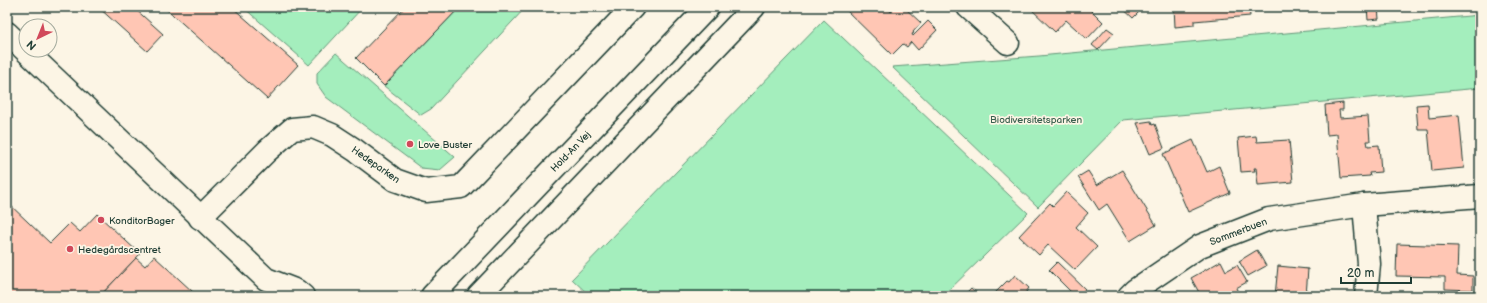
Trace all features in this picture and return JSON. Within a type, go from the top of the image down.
[{"type":"street","name":"Hedeparken","points":[[200,218],[267,151],[292,129],[313,127],[332,135],[395,180],[426,191],[461,187],[633,7]]},
{"type":"street","name":"Hold-An Vej","points":[[432,296],[708,7]]},
{"type":"street","points":[[478,296],[754,7]]},
{"type":"street","points":[[968,7],[1008,43]]},
{"type":"street","points":[[7,33],[200,218],[266,290],[297,291],[303,296]]},
{"type":"street","name":"Sommerbuen","points":[[1129,296],[1135,290],[1200,246],[1269,219],[1364,205],[1480,196]]},
{"type":"street","points":[[1364,205],[1370,264],[1366,296]]},
{"type":"green space","points":[[243,7],[363,7],[309,65]]},
{"type":"green space","points":[[460,7],[526,7],[431,109],[421,115],[384,86]]},
{"type":"green space","name":"Biodiversitetsparken","points":[[1480,15],[1480,88],[1123,120],[1038,207],[892,67],[1039,56]]},
{"type":"green space","points":[[824,20],[1028,213],[943,296],[590,296],[572,279]]},
{"type":"green space","points":[[336,53],[455,157],[440,170],[421,168],[326,97],[317,84],[317,73]]},
{"type":"building","points":[[98,7],[133,7],[163,34],[147,51]]},
{"type":"building","points":[[164,7],[232,7],[298,65],[267,99]]},
{"type":"building","points":[[405,7],[460,7],[384,86],[356,58]]},
{"type":"building","points":[[843,7],[886,7],[891,12],[896,7],[904,7],[921,23],[913,32],[913,36],[928,21],[937,30],[918,50],[911,42],[907,47],[903,44],[892,55]]},
{"type":"building","points":[[1029,7],[1088,7],[1103,22],[1087,39],[1066,20],[1055,32]]},
{"type":"building","points":[[1121,7],[1139,7],[1142,9],[1133,18]]},
{"type":"building","points":[[1174,7],[1249,7],[1250,16],[1194,21],[1194,25],[1175,27]]},
{"type":"building","points":[[1367,7],[1378,7],[1379,19],[1368,20]]},
{"type":"building","points":[[1107,28],[1114,33],[1098,50],[1092,45]]},
{"type":"building","points":[[1343,103],[1343,110],[1339,110],[1340,118],[1368,116],[1370,141],[1367,141],[1368,146],[1379,145],[1381,172],[1369,173],[1370,176],[1341,178],[1337,134],[1327,135],[1325,105]]},
{"type":"building","points":[[1428,104],[1429,118],[1459,115],[1464,168],[1432,171],[1428,129],[1418,129],[1416,105]]},
{"type":"building","points":[[1151,121],[1152,125],[1155,124],[1164,148],[1150,154],[1137,123]]},
{"type":"building","points":[[1256,136],[1257,142],[1289,140],[1293,182],[1258,185],[1256,168],[1254,168],[1255,171],[1241,172],[1238,138]]},
{"type":"building","points":[[1193,140],[1207,172],[1219,166],[1230,193],[1188,212],[1163,154]]},
{"type":"building","points":[[1122,170],[1156,225],[1130,241],[1107,204],[1099,210],[1078,177],[1088,171],[1097,185]]},
{"type":"building","points":[[1066,192],[1088,213],[1076,227],[1097,247],[1075,270],[1048,245],[1039,255],[1019,236],[1050,203],[1053,206]]},
{"type":"building","name":"Hedegårdscentret","points":[[7,202],[50,243],[70,223],[80,232],[97,214],[140,254],[100,296],[7,296]]},
{"type":"building","points":[[1397,244],[1458,246],[1457,275],[1473,276],[1473,290],[1445,289],[1445,277],[1396,276]]},
{"type":"building","points":[[1257,250],[1266,266],[1248,276],[1239,261]]},
{"type":"building","points":[[154,256],[193,292],[188,296],[100,296],[136,258],[145,266]]},
{"type":"building","points":[[1221,261],[1226,271],[1237,265],[1247,282],[1236,288],[1240,296],[1201,296],[1191,278]]},
{"type":"building","points":[[1057,262],[1085,289],[1078,296],[1075,296],[1049,270]]},
{"type":"building","points":[[1278,266],[1308,269],[1306,296],[1275,296]]},
{"type":"building","points":[[1015,275],[1029,288],[1023,296],[992,296],[1007,281],[1009,282]]},
{"type":"building","points":[[971,288],[980,296],[963,296]]},
{"type":"place","name":"Love Buster","points":[[410,144]]},
{"type":"place","name":"KonditorBager","points":[[101,220]]},
{"type":"place","name":"Hedegårdscentret","points":[[70,249]]}]
